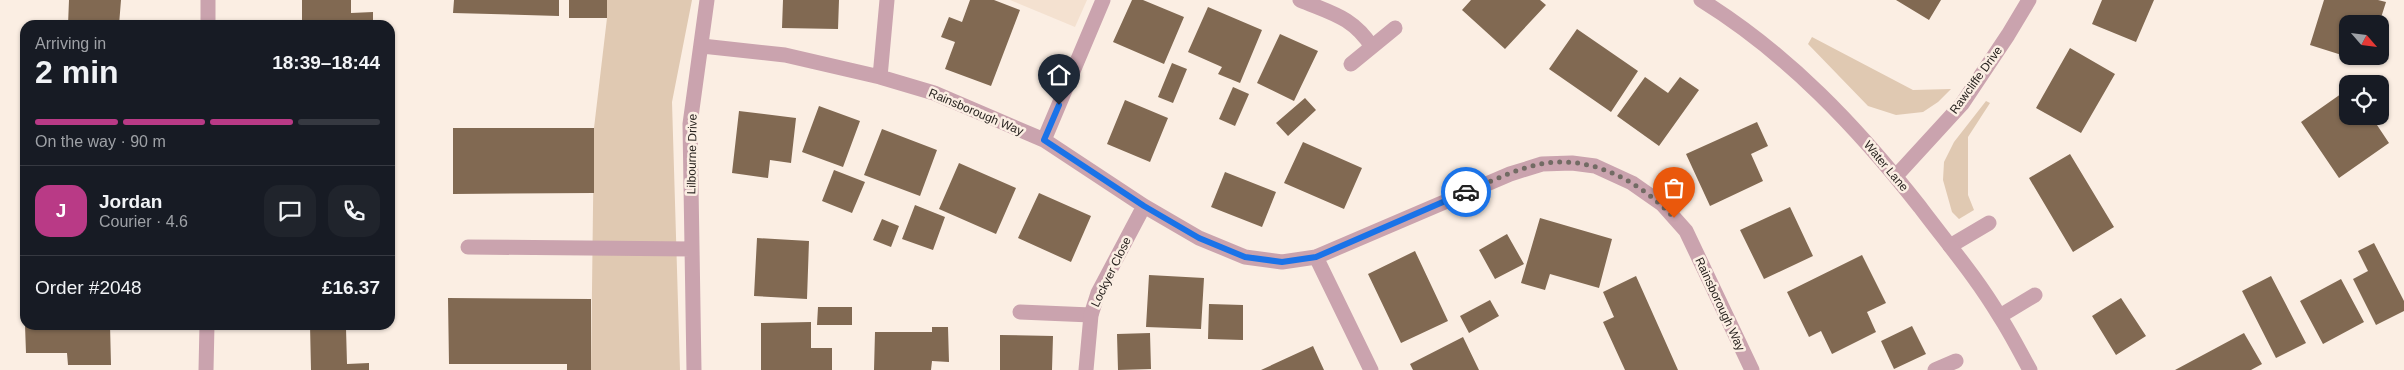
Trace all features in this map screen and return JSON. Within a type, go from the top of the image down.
[{"type":"street","points":[[208,0],[208,20]]},
{"type":"street","name":"Lilbourne Drive","points":[[694,370],[690,124],[707,0]]},
{"type":"street","points":[[880,77],[887,0]]},
{"type":"street","points":[[1044,140],[1103,0]]},
{"type":"street","points":[[1300,0],[1350,21],[1362,32],[1372,47]]},
{"type":"street","name":"Water Lane","points":[[1701,0],[1786,62],[1853,126],[1896,176],[1950,246],[2000,316],[2030,370]]},
{"type":"street","name":"Rawcliffe Drive","points":[[1896,176],[1962,104],[2029,0]]},
{"type":"street","points":[[1351,64],[1395,28]]},
{"type":"street","name":"Rainsborough Way","points":[[702,46],[785,55],[880,77],[934,93],[1044,140],[1144,206],[1199,238],[1245,257],[1282,262],[1316,257],[1510,174],[1542,164],[1572,163],[1595,166],[1632,182],[1662,204],[1686,231],[1752,370]]},
{"type":"street","name":"Lockyer Close","points":[[1086,370],[1091,315],[1098,293],[1144,206]]},
{"type":"street","points":[[1950,246],[1989,223]]},
{"type":"street","points":[[468,247],[692,249]]},
{"type":"street","points":[[1316,257],[1371,370]]},
{"type":"street","points":[[2000,316],[2035,295]]},
{"type":"street","points":[[1020,312],[1091,315]]},
{"type":"street","points":[[206,370],[207,330]]},
{"type":"street","points":[[1936,370],[1956,361]]},
{"type":"shaded area","points":[[607,0],[692,0],[672,102],[680,370],[591,370],[594,128],[607,18]]},
{"type":"shaded area","points":[[1010,0],[1087,0],[1075,27]]},
{"type":"shaded area","points":[[1812,37],[1913,90],[1951,89],[1938,102],[1923,112],[1896,115],[1868,106],[1808,44]]},
{"type":"shaded area","points":[[1986,101],[1990,103],[1968,137],[1968,195],[1974,210],[1959,219],[1952,212],[1943,180],[1944,162],[1954,142]]},
{"type":"building","points":[[69,0],[121,0],[119,20],[68,20]]},
{"type":"building","points":[[302,0],[351,0],[351,13],[373,12],[373,20],[302,20]]},
{"type":"building","points":[[454,0],[559,0],[559,16],[453,13]]},
{"type":"building","points":[[569,0],[607,0],[607,18],[569,18]]},
{"type":"building","points":[[783,0],[839,0],[838,29],[782,28]]},
{"type":"building","points":[[970,0],[994,0],[1020,10],[991,86],[945,69],[955,42],[941,37],[949,17],[962,22]]},
{"type":"building","points":[[1132,0],[1143,0],[1184,17],[1164,64],[1113,42]]},
{"type":"building","points":[[1471,0],[1540,0],[1546,5],[1505,49],[1462,10]]},
{"type":"building","points":[[1896,0],[1941,0],[1929,20]]},
{"type":"building","points":[[2102,0],[2154,0],[2136,42],[2092,24]]},
{"type":"building","points":[[2324,0],[2378,0],[2386,2],[2382,15],[2339,15],[2339,54],[2310,45]]},
{"type":"building","points":[[1208,7],[1262,30],[1240,83],[1218,74],[1222,67],[1188,52]]},
{"type":"building","points":[[1577,29],[1638,71],[1611,112],[1549,69]]},
{"type":"building","points":[[1280,34],[1318,51],[1294,101],[1257,83]]},
{"type":"building","points":[[2070,48],[2115,74],[2081,133],[2036,108]]},
{"type":"building","points":[[1172,63],[1187,69],[1173,103],[1158,97]]},
{"type":"building","points":[[1645,77],[1668,93],[1680,77],[1699,90],[1659,146],[1617,116]]},
{"type":"building","points":[[1233,87],[1249,94],[1235,126],[1219,119]]},
{"type":"building","points":[[2339,95],[2339,125],[2377,125],[2389,143],[2339,178],[2301,122]]},
{"type":"building","points":[[1305,98],[1316,110],[1288,136],[1276,123]]},
{"type":"building","points":[[1125,100],[1168,118],[1150,162],[1107,144]]},
{"type":"building","points":[[819,106],[860,121],[843,167],[802,152]]},
{"type":"building","points":[[739,111],[796,118],[791,163],[770,160],[768,178],[732,173]]},
{"type":"building","points":[[1757,122],[1768,146],[1751,154],[1763,181],[1710,206],[1686,154]]},
{"type":"building","points":[[453,128],[594,128],[594,193],[453,194]]},
{"type":"building","points":[[882,129],[937,150],[920,196],[864,175]]},
{"type":"building","points":[[1303,142],[1362,168],[1344,209],[1284,183]]},
{"type":"building","points":[[2070,154],[2114,227],[2073,252],[2029,178]]},
{"type":"building","points":[[959,163],[1016,188],[996,234],[939,209]]},
{"type":"building","points":[[834,170],[865,182],[852,213],[822,201]]},
{"type":"building","points":[[1225,172],[1276,192],[1262,227],[1211,207]]},
{"type":"building","points":[[1039,193],[1091,216],[1071,262],[1018,238]]},
{"type":"building","points":[[915,205],[945,217],[933,250],[902,239]]},
{"type":"building","points":[[1790,207],[1813,256],[1764,279],[1740,230]]},
{"type":"building","points":[[1540,218],[1612,239],[1599,288],[1550,274],[1545,290],[1521,283]]},
{"type":"building","points":[[882,219],[899,226],[891,247],[873,240]]},
{"type":"building","points":[[1507,234],[1524,264],[1495,279],[1479,250]]},
{"type":"building","points":[[757,238],[809,241],[807,299],[754,296]]},
{"type":"building","points":[[2374,243],[2404,301],[2404,311],[2376,325],[2353,279],[2368,271],[2358,251]]},
{"type":"building","points":[[1415,251],[1448,321],[1401,343],[1368,274]]},
{"type":"building","points":[[1862,255],[1886,303],[1867,312],[1876,332],[1832,354],[1821,331],[1809,337],[1787,292]]},
{"type":"building","points":[[1149,275],[1204,278],[1201,329],[1146,327]]},
{"type":"building","points":[[1636,276],[1678,370],[1625,370],[1603,322],[1614,317],[1603,292]]},
{"type":"building","points":[[2271,276],[2306,343],[2276,358],[2242,291]]},
{"type":"building","points":[[2341,279],[2364,322],[2323,344],[2300,301]]},
{"type":"building","points":[[448,298],[591,299],[591,370],[567,370],[567,364],[449,364]]},
{"type":"building","points":[[2121,298],[2146,336],[2116,355],[2092,316]]},
{"type":"building","points":[[1490,300],[1499,316],[1469,333],[1460,316]]},
{"type":"building","points":[[1209,304],[1243,305],[1243,340],[1208,339]]},
{"type":"building","points":[[818,307],[852,307],[852,325],[817,325]]},
{"type":"building","points":[[811,322],[811,348],[832,348],[832,370],[761,370],[761,323]]},
{"type":"building","points":[[1912,326],[1926,354],[1894,369],[1881,341]]},
{"type":"building","points":[[932,327],[948,327],[949,362],[932,361],[931,370],[874,370],[875,332],[932,332]]},
{"type":"building","points":[[25,330],[110,330],[111,365],[68,365],[67,353],[26,353]]},
{"type":"building","points":[[310,330],[346,330],[347,364],[369,363],[369,370],[311,370]]},
{"type":"building","points":[[1150,333],[1151,369],[1118,370],[1117,334]]},
{"type":"building","points":[[2244,333],[2262,364],[2251,370],[2175,370]]},
{"type":"building","points":[[1000,335],[1053,336],[1052,370],[1000,370]]},
{"type":"building","points":[[1463,337],[1479,370],[1413,370],[1410,364]]},
{"type":"building","points":[[1313,346],[1324,370],[1261,370]]},
{"type":"way so far","points":[[1466,192],[1510,174],[1542,164],[1572,163],[1595,166],[1632,182],[1662,204],[1674,218]]},
{"type":"route","points":[[1059,105],[1044,140],[1144,206],[1199,238],[1245,257],[1282,262],[1316,257],[1466,192]]}]
